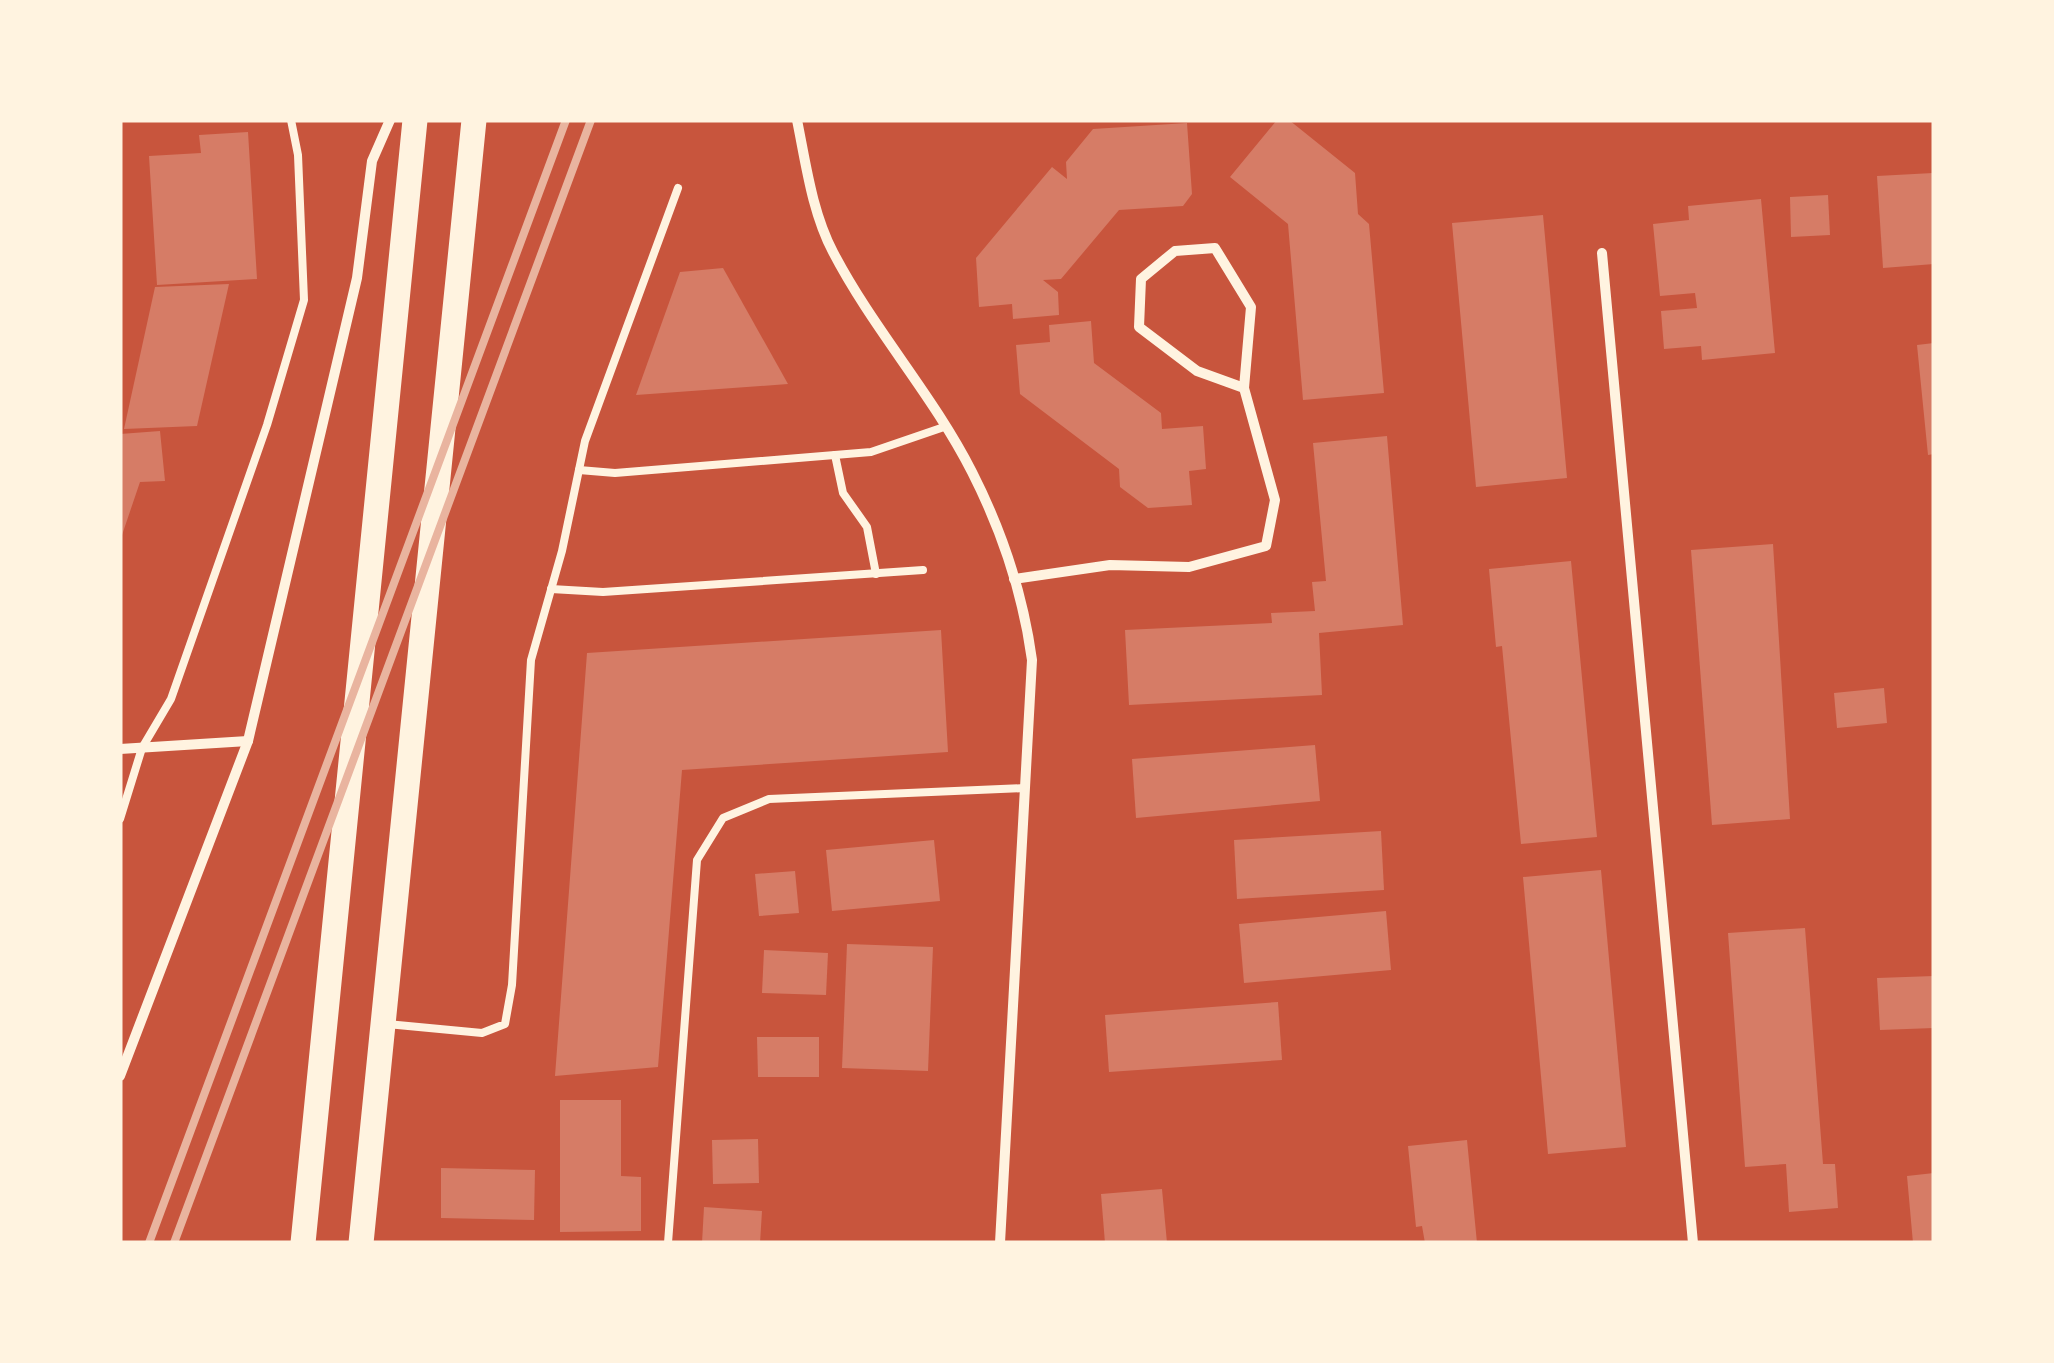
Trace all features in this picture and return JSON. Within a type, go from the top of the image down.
[{"type":"main road","points":[[303,1243],[415,120]]},
{"type":"main road","points":[[362,1243],[474,120]]},
{"type":"street","points":[[120,1076],[248,741],[356,278],[372,161],[390,120]]},
{"type":"street","points":[[797,120],[816,212],[833,252],[944,426],[997,525],[1025,612],[1032,660],[1000,1243]]},
{"type":"street","points":[[1014,579],[1110,566],[1189,567],[1266,546],[1275,500],[1244,388],[1251,307],[1215,248],[1175,251],[1141,279],[1140,327],[1198,371],[1244,388]]},
{"type":"street","points":[[1602,254],[1693,1243]]},
{"type":"street","points":[[120,749],[248,741]]},
{"type":"lane","points":[[120,819],[142,748],[170,699],[267,425],[304,300],[298,156],[291,120]]},
{"type":"lane","points":[[382,1024],[482,1033],[505,1024],[512,985],[531,660],[585,442],[678,188]]},
{"type":"lane","points":[[579,470],[614,472],[871,452],[944,426]]},
{"type":"lane","points":[[835,455],[843,493],[866,527],[876,574]]},
{"type":"lane","points":[[551,590],[603,592],[923,570]]},
{"type":"lane","points":[[668,1243],[697,860],[722,818],[769,799],[1025,788]]},
{"type":"building","points":[[1277,120],[1289,120],[1355,173],[1358,214],[1369,224],[1384,393],[1303,400],[1288,224],[1230,177]]},
{"type":"building","points":[[1187,123],[1192,194],[1183,206],[1119,210],[1061,279],[1043,280],[1058,292],[1059,315],[1013,319],[1012,304],[979,307],[976,258],[1052,167],[1067,179],[1066,162],[1093,129]]},
{"type":"building","points":[[248,132],[257,279],[157,285],[149,156],[201,153],[199,135]]},
{"type":"building","points":[[1933,173],[1934,264],[1883,268],[1877,176]]},
{"type":"building","points":[[1828,195],[1830,235],[1791,237],[1790,197]]},
{"type":"building","points":[[1761,199],[1775,353],[1702,360],[1701,346],[1664,349],[1661,311],[1697,308],[1695,293],[1660,296],[1653,224],[1689,220],[1688,206]]},
{"type":"building","points":[[1543,215],[1567,478],[1476,487],[1452,223]]},
{"type":"building","points":[[723,268],[788,384],[636,395],[680,272]]},
{"type":"building","points":[[229,284],[197,426],[124,429],[155,287]]},
{"type":"building","points":[[1091,321],[1094,363],[1161,413],[1162,429],[1203,426],[1206,469],[1189,471],[1192,505],[1148,508],[1120,487],[1119,469],[1020,394],[1016,345],[1050,342],[1049,325]]},
{"type":"building","points":[[1934,343],[1934,454],[1928,455],[1917,345]]},
{"type":"building","points":[[160,431],[165,481],[140,482],[120,541],[120,434]]},
{"type":"building","points":[[1387,436],[1403,625],[1319,633],[1322,695],[1129,705],[1125,630],[1272,623],[1271,613],[1315,611],[1312,582],[1326,581],[1313,443]]},
{"type":"building","points":[[1773,544],[1790,819],[1712,825],[1691,550]]},
{"type":"building","points":[[1571,561],[1597,837],[1521,844],[1502,646],[1496,647],[1489,569]]},
{"type":"building","points":[[941,630],[948,752],[682,770],[658,1067],[555,1076],[587,653]]},
{"type":"building","points":[[1884,688],[1887,723],[1837,728],[1834,693]]},
{"type":"building","points":[[1315,745],[1320,801],[1136,818],[1132,759]]},
{"type":"building","points":[[1381,831],[1384,890],[1237,899],[1234,840]]},
{"type":"building","points":[[934,840],[940,901],[832,911],[826,850]]},
{"type":"building","points":[[1601,870],[1626,1147],[1548,1154],[1523,877]]},
{"type":"building","points":[[795,871],[799,913],[759,916],[755,874]]},
{"type":"building","points":[[1386,911],[1391,970],[1244,983],[1239,924]]},
{"type":"building","points":[[1805,928],[1823,1164],[1835,1164],[1838,1208],[1789,1212],[1786,1164],[1745,1167],[1728,933]]},
{"type":"building","points":[[847,944],[933,947],[928,1071],[842,1068]]},
{"type":"building","points":[[764,950],[828,953],[826,995],[762,993]]},
{"type":"building","points":[[1934,976],[1934,1028],[1880,1030],[1877,978]]},
{"type":"building","points":[[1278,1002],[1282,1060],[1109,1072],[1105,1015]]},
{"type":"building","points":[[757,1037],[819,1037],[819,1077],[758,1077]]},
{"type":"building","points":[[560,1100],[621,1100],[621,1176],[641,1177],[641,1231],[560,1232]]},
{"type":"building","points":[[758,1139],[759,1183],[713,1184],[712,1140]]},
{"type":"building","points":[[1467,1140],[1477,1243],[1425,1243],[1422,1226],[1416,1227],[1408,1146]]},
{"type":"building","points":[[441,1168],[535,1170],[534,1220],[441,1218]]},
{"type":"building","points":[[1934,1173],[1934,1243],[1913,1243],[1907,1176]]},
{"type":"building","points":[[1162,1189],[1167,1243],[1105,1243],[1101,1194]]},
{"type":"building","points":[[704,1207],[762,1211],[760,1243],[702,1243]]},
{"type":"railway","points":[[149,1243],[566,120]]},
{"type":"railway","points":[[174,1243],[591,120]]}]
